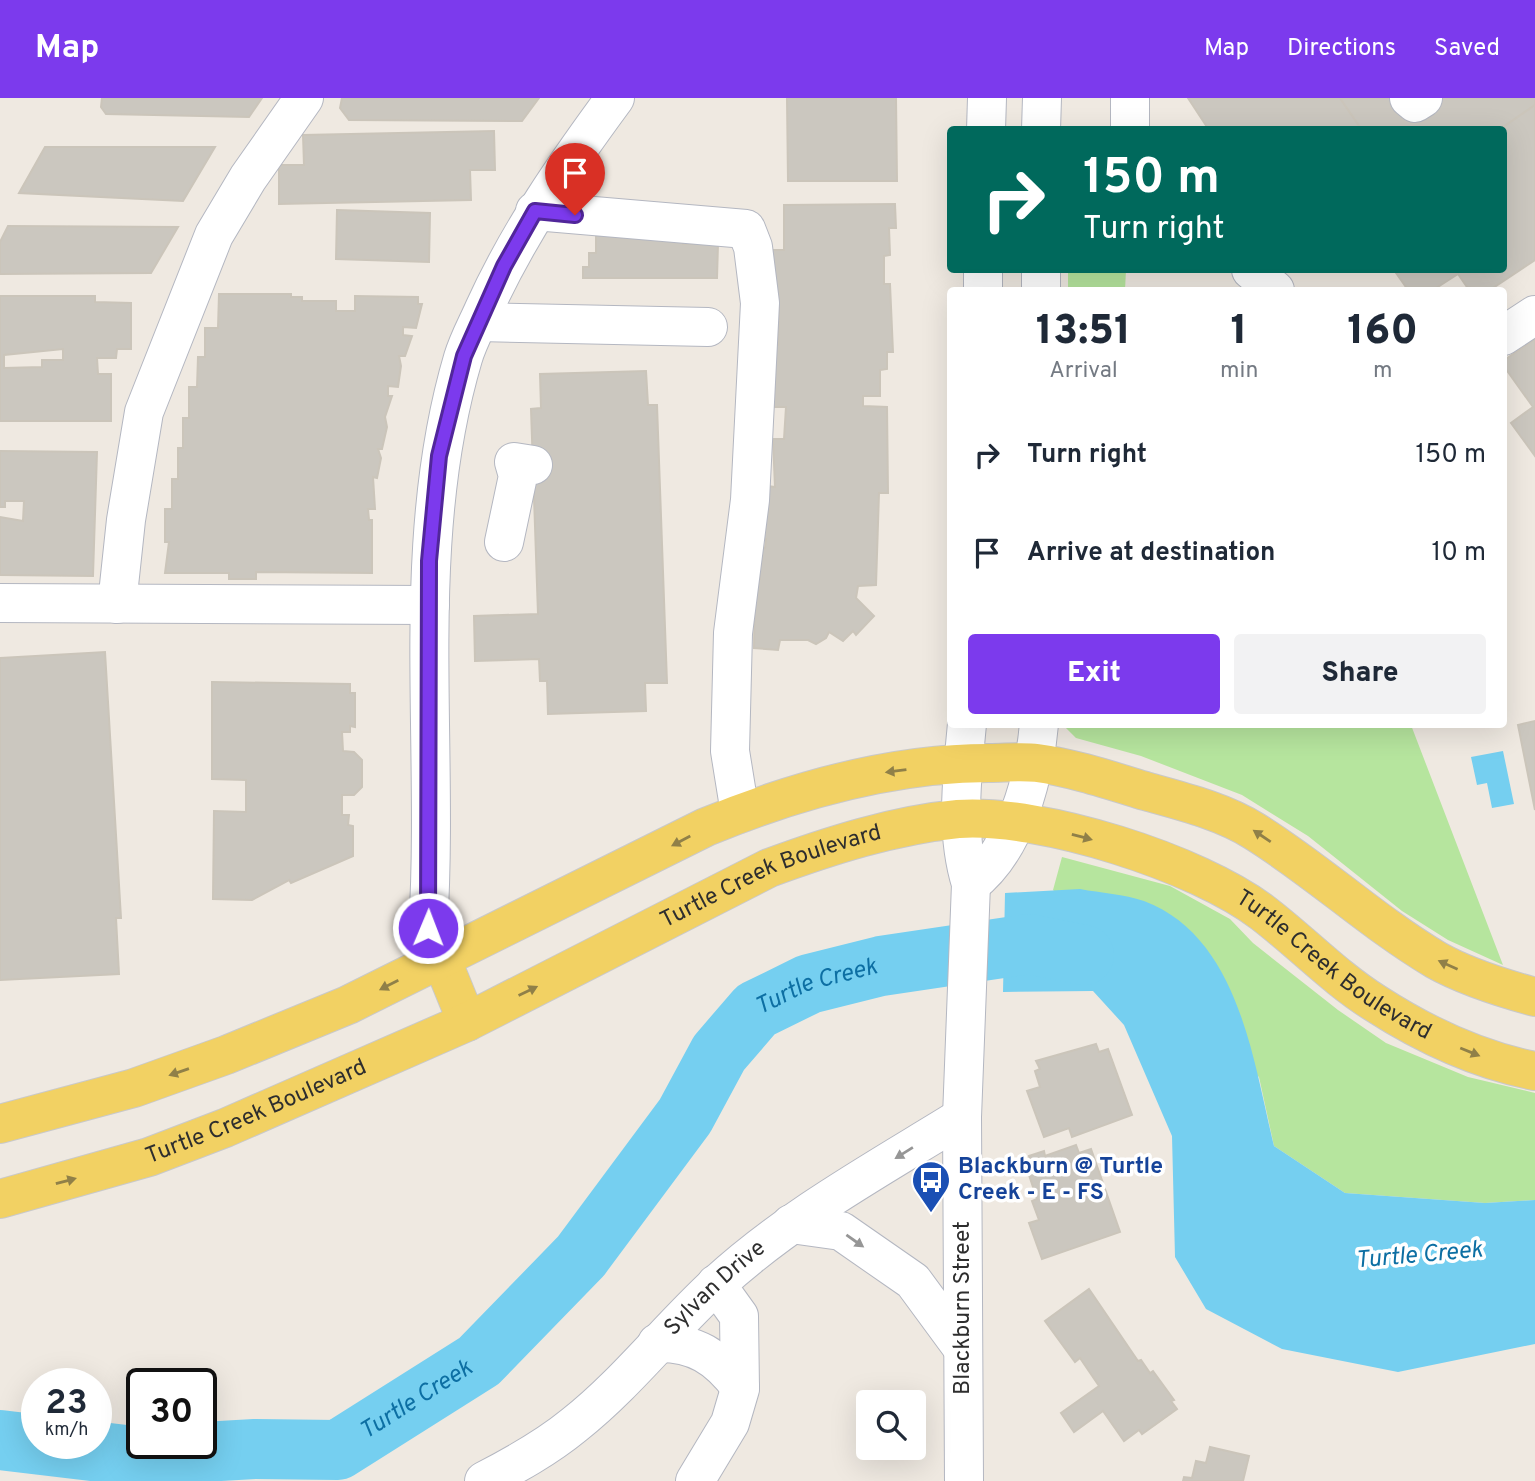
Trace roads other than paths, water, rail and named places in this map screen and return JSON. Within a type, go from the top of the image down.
[{"type":"main road","points":[[0,1124],[134,1088],[226,1055],[348,1005],[761,804],[872,775],[964,763],[1035,762],[1070,769],[1200,807],[1251,829],[1315,872],[1383,926],[1438,961],[1496,986],[1535,997]]},
{"type":"main road","name":"Turtle Creek Boulevard","points":[[0,1199],[149,1157],[225,1128],[467,1022],[769,868],[816,851],[887,833],[961,819],[1016,822],[1171,863],[1213,881],[1262,912],[1373,1002],[1433,1037],[1480,1056],[1535,1071]]},
{"type":"main road","points":[[441,958],[467,1022]]},
{"type":"street","points":[[117,604],[126,520],[144,412],[214,235],[248,178],[303,98]]},
{"type":"street","points":[[441,958],[428,928],[429,561],[439,456],[464,356],[504,266],[535,211],[615,98]]},
{"type":"street","points":[[986,126],[987,98]]},
{"type":"street","points":[[1041,126],[1042,98]]},
{"type":"street","points":[[1130,98],[1130,126]]},
{"type":"street","points":[[1409,98],[1415,103],[1423,98]]},
{"type":"street","points":[[535,211],[746,229],[753,247],[759,316],[750,500],[733,633],[730,751],[740,813]]},
{"type":"street","points":[[1507,333],[1535,315]]},
{"type":"street","points":[[479,322],[708,327]]},
{"type":"street","points":[[504,542],[518,476],[514,462],[533,465]]},
{"type":"street","points":[[0,603],[430,606]]},
{"type":"street","name":"Blackburn Street","points":[[964,1481],[962,1100],[971,884],[965,867],[961,819],[967,728]]},
{"type":"street","points":[[971,884],[989,866],[1016,822],[1035,762],[1039,728]]},
{"type":"street","name":"Sylvan Drive","points":[[484,1481],[546,1446],[576,1423],[716,1284],[791,1224],[962,1100]]},
{"type":"street","points":[[791,1224],[841,1231],[913,1281],[963,1349]]},
{"type":"street","points":[[695,1481],[730,1423],[740,1387],[739,1316],[716,1284]]},
{"type":"street","points":[[657,1343],[677,1343],[702,1350],[724,1366],[740,1387]]},
{"type":"water","points":[[1503,751],[1514,804],[1492,808],[1487,783],[1477,785],[1471,757]]},
{"type":"water","points":[[1080,889],[1144,901],[1176,918],[1201,942],[1221,972],[1237,1005],[1249,1040],[1274,1146],[1345,1193],[1485,1203],[1535,1200],[1535,1344],[1398,1372],[1282,1349],[1206,1309],[1175,1257],[1172,1136],[1124,1025],[1093,991],[1003,992],[1005,893]]},
{"type":"waterway","name":"Turtle Creek","points":[[0,1440],[134,1456],[255,1449],[338,1450],[479,1361],[581,1256],[685,1116],[719,1053],[756,1010],[809,984],[881,966],[1029,944],[1084,955]]},
{"type":"place","name":"Blackburn @ Turtle Creek - E - FS","points":[[931,1214]]}]
